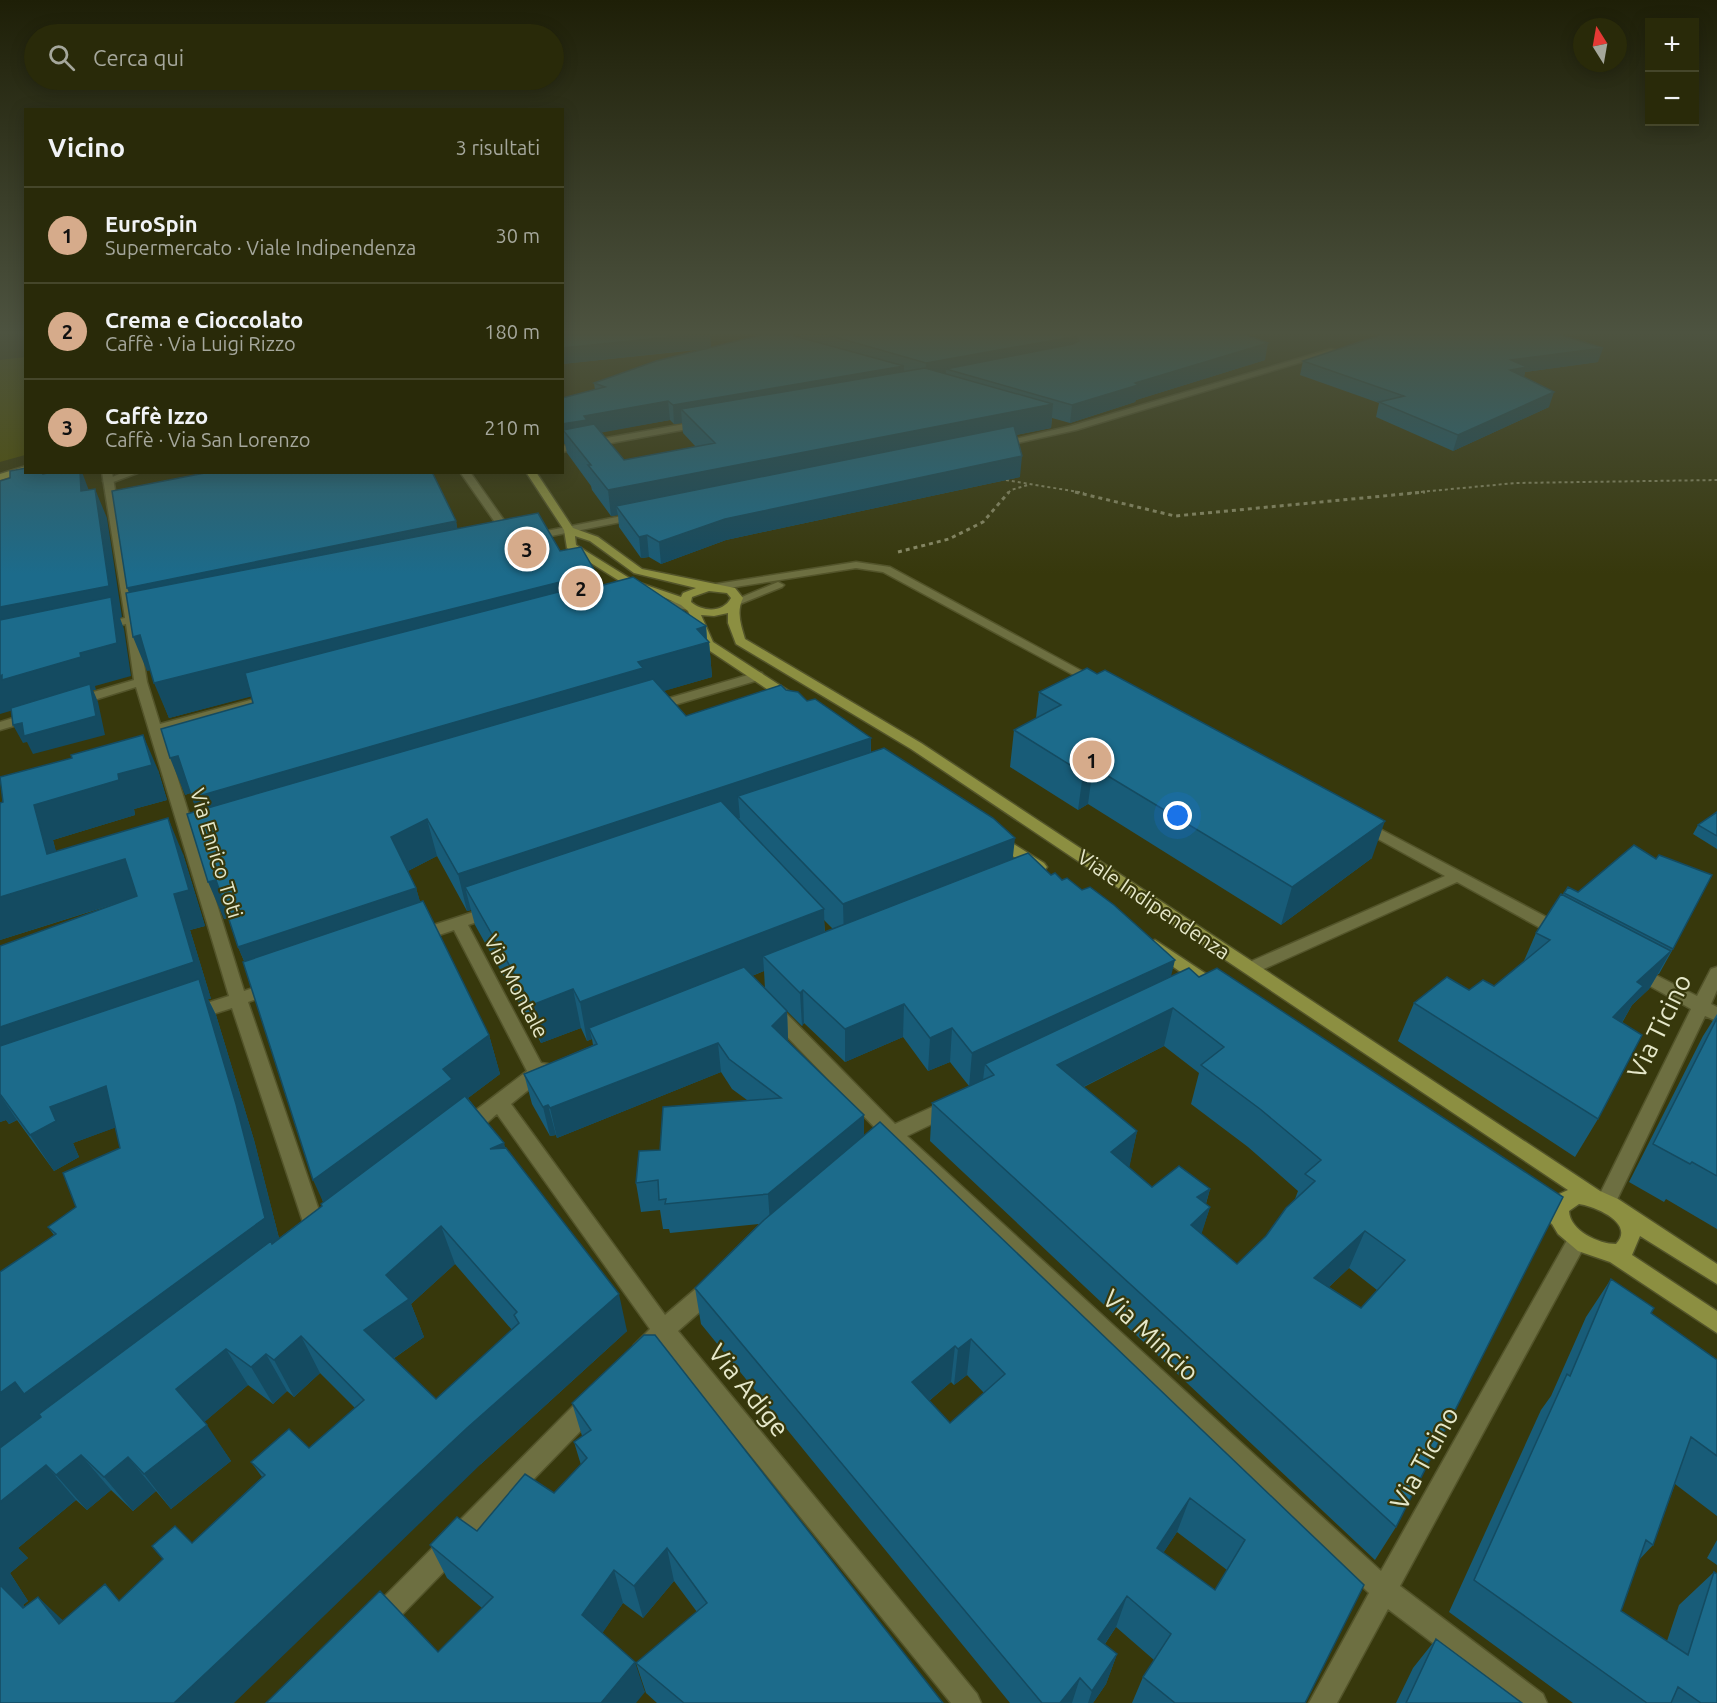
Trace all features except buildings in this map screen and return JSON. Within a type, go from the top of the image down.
[{"type":"main road","points":[[0,477],[24,470]]},
{"type":"main road","points":[[532,474],[569,530],[572,546],[601,566],[630,583],[661,592],[689,607],[719,612],[735,604],[737,598],[731,590],[638,571],[594,539],[569,530]]},
{"type":"main road","points":[[712,587],[687,595],[689,607],[708,644],[804,708]]},
{"type":"main road","name":"Viale Indipendenza","points":[[735,604],[734,623],[740,641],[916,746],[1717,1275]]},
{"type":"main road","name":"Viale Indipendenza","points":[[985,830],[1048,873]]},
{"type":"main road","name":"Viale Indipendenza","points":[[1141,936],[1229,996]]},
{"type":"main road","points":[[1520,1192],[1559,1218],[1566,1231],[1577,1241],[1596,1251],[1613,1253],[1626,1249],[1632,1239],[1630,1226],[1607,1204],[1578,1195],[1566,1198],[1560,1207],[1559,1218]]},
{"type":"main road","points":[[1613,1253],[1717,1323]]},
{"type":"street","points":[[984,447],[1073,428],[1119,414]]},
{"type":"street","points":[[564,448],[716,422]]},
{"type":"street","points":[[1050,422],[1073,428]]},
{"type":"street","points":[[107,477],[124,474]]},
{"type":"street","points":[[466,474],[508,542],[651,514]]},
{"type":"street","name":"Via Enrico Toti","points":[[107,477],[141,682],[154,729],[198,845],[238,999],[314,1243],[338,1225]]},
{"type":"street","points":[[712,587],[856,565],[886,569],[1105,686]]},
{"type":"street","points":[[735,604],[766,588],[832,569]]},
{"type":"street","points":[[638,602],[659,600],[689,607]]},
{"type":"street","points":[[86,630],[164,613]]},
{"type":"street","points":[[645,710],[758,676]]},
{"type":"street","points":[[65,705],[141,682]]},
{"type":"street","points":[[154,729],[282,696]]},
{"type":"street","points":[[0,726],[43,712]]},
{"type":"street","points":[[1354,820],[1579,942]]},
{"type":"street","points":[[1021,878],[1048,873]]},
{"type":"street","points":[[1251,968],[1458,876]]},
{"type":"street","points":[[403,942],[503,907]]},
{"type":"street","name":"Via Montale","points":[[458,922],[536,1071]]},
{"type":"street","points":[[1620,963],[1709,1010]]},
{"type":"street","name":"Via Ticino","points":[[1607,1204],[1709,1010],[1717,973]]},
{"type":"street","points":[[1188,993],[1209,983]]},
{"type":"street","points":[[181,1019],[282,984]]},
{"type":"street","name":"Via Mincio","points":[[758,995],[893,1134],[1384,1590],[1534,1703]]},
{"type":"street","points":[[452,1139],[500,1103],[536,1071],[558,1063]]},
{"type":"street","points":[[857,1164],[893,1134],[966,1099]]},
{"type":"street","name":"Via Adige","points":[[500,1103],[663,1330],[968,1703]]},
{"type":"street","name":"Via Ticino","points":[[1322,1703],[1577,1241]]},
{"type":"street","points":[[630,1364],[663,1330],[725,1278]]},
{"type":"street","points":[[364,1635],[605,1390]]},
{"type":"path","points":[[1000,479],[1094,495],[1175,516],[1516,483],[1717,480]]},
{"type":"path","points":[[873,567],[884,556],[949,539],[983,522],[1011,490],[1032,484]]},
{"type":"shaded area","points":[[0,414],[24,414],[24,455],[0,462]]},
{"type":"place","name":"Caffè Izzo","points":[[527,549]]},
{"type":"place","name":"Crema e Cioccolato","points":[[581,588]]},
{"type":"place","name":"EuroSpin","points":[[1092,760]]}]
